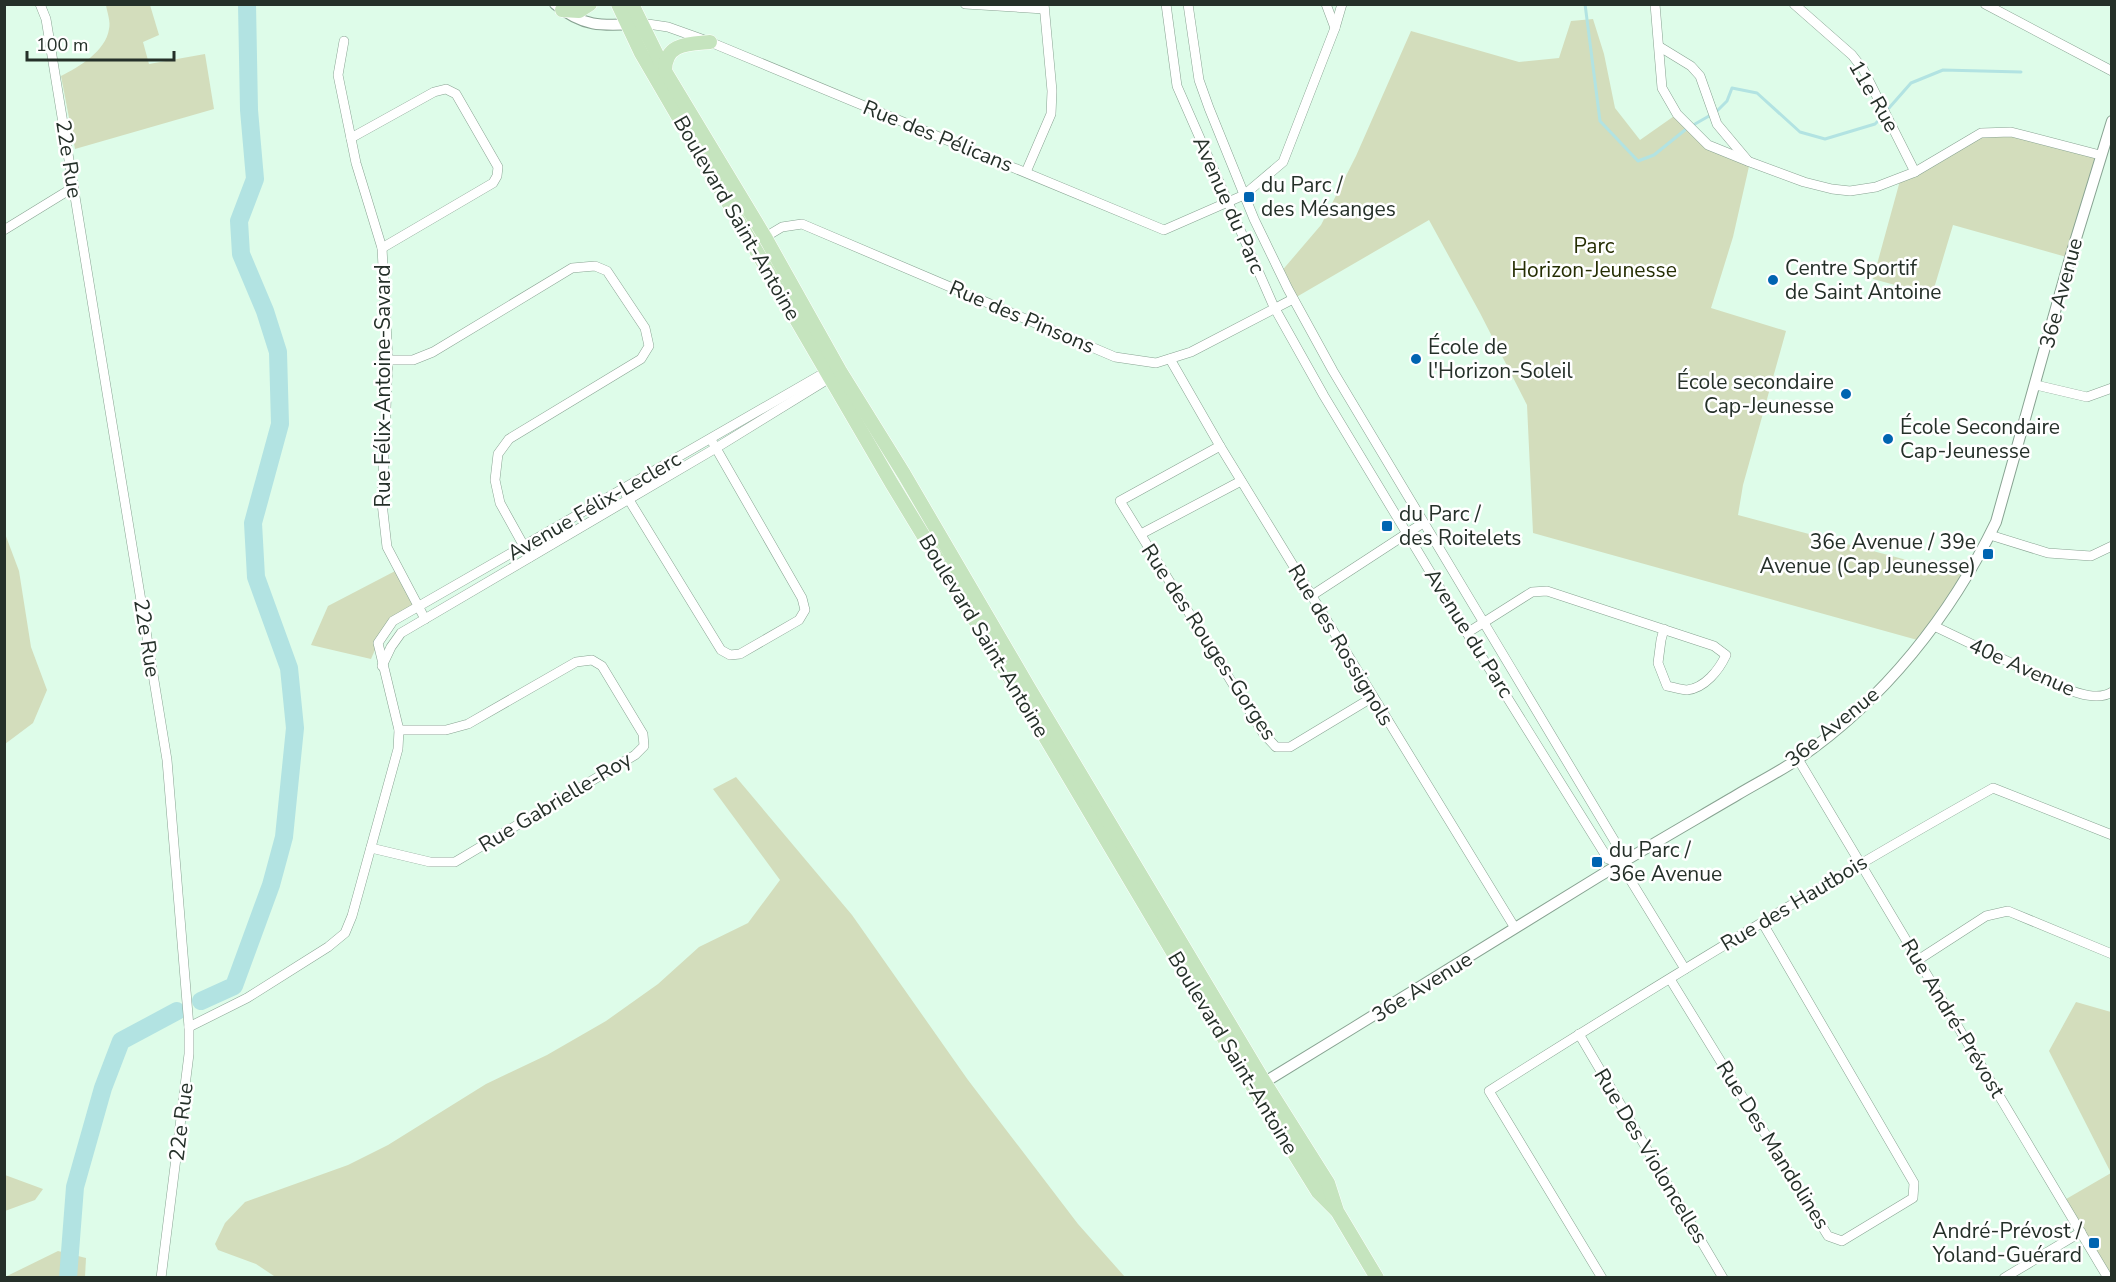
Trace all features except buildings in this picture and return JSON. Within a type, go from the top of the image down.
[{"type":"main road","points":[[558,7],[579,10],[590,4]]},
{"type":"main road","points":[[618,4],[634,24]]},
{"type":"main road","points":[[632,4],[634,24]]},
{"type":"main road","name":"Boulevard Saint-Antoine","points":[[634,24],[641,53],[752,246],[833,371],[1259,1086],[1318,1192],[1337,1211],[1377,1278]]},
{"type":"main road","name":"Boulevard Saint-Antoine","points":[[634,24],[765,237],[833,371]]},
{"type":"main road","points":[[665,72],[665,60],[672,51],[685,44],[711,42]]},
{"type":"street","name":"22e Rue","points":[[40,4],[46,19],[167,760],[189,1027],[189,1054],[161,1278]]},
{"type":"street","points":[[965,4],[1044,7],[1052,91],[1050,114],[1026,172]]},
{"type":"street","name":"Avenue du Parc","points":[[1166,4],[1177,86],[1274,307],[1324,396],[1467,633],[1608,859],[1620,863]]},
{"type":"street","name":"Avenue du Parc","points":[[1188,4],[1199,80],[1226,154],[1293,298],[1342,387],[1620,850],[1620,863],[1685,969]]},
{"type":"street","points":[[1326,4],[1335,28]]},
{"type":"street","name":"Rue des Pélicans","points":[[634,24],[668,27],[711,42],[1164,230],[1244,195],[1283,162],[1335,28],[1342,4]]},
{"type":"street","points":[[1655,4],[1662,88],[1677,114],[1708,145],[1804,182],[1850,191],[1876,187],[1915,172],[1981,133],[2011,132],[2100,155]]},
{"type":"street","name":"11e Rue","points":[[1794,4],[1852,55],[1863,69],[1915,172]]},
{"type":"street","points":[[1985,4],[2112,71]]},
{"type":"street","points":[[558,7],[587,23],[603,26],[634,24]]},
{"type":"street","name":"Rue Félix-Antoine-Savard","points":[[344,41],[338,75],[356,163],[382,248],[388,360],[382,503],[387,547],[425,620]]},
{"type":"street","points":[[1660,47],[1691,66],[1700,76],[1717,124],[1750,162]]},
{"type":"street","points":[[351,138],[434,92],[446,89],[456,94],[498,167],[493,183],[382,248]]},
{"type":"street","name":"36e Avenue","points":[[1259,1086],[1620,863],[1798,759],[1863,707],[1934,626],[1956,594],[1996,522],[2100,155],[2112,121]]},
{"type":"street","points":[[4,230],[74,188]]},
{"type":"street","name":"Rue des Pinsons","points":[[752,246],[782,227],[802,224],[1115,357],[1156,363],[1191,352],[1293,298]]},
{"type":"street","points":[[388,360],[413,360],[433,352],[572,268],[595,266],[607,271],[645,328],[649,346],[641,359],[509,440],[498,454],[495,480],[500,503],[530,557]]},
{"type":"street","name":"Rue des Rossignols","points":[[1170,359],[1241,481],[1515,928]]},
{"type":"street","name":"Avenue Félix-Leclerc","points":[[189,1027],[247,998],[328,948],[345,933],[352,916],[398,749],[399,730],[378,643],[393,621],[833,371]]},
{"type":"street","name":"Avenue Félix-Leclerc","points":[[382,666],[401,633],[716,448],[833,371]]},
{"type":"street","points":[[2036,385],[2087,397],[2112,388]]},
{"type":"street","points":[[1324,396],[1342,387]]},
{"type":"street","points":[[623,489],[721,650],[730,655],[740,654],[799,620],[805,610],[802,598],[710,439]]},
{"type":"street","name":"Rue des Rouges-Gorges","points":[[1220,446],[1120,501],[1263,733],[1276,747],[1290,747],[1373,697]]},
{"type":"street","name":"Rue des Rouges-Gorges","points":[[1141,534],[1241,481]]},
{"type":"street","points":[[1311,596],[1423,523]]},
{"type":"street","points":[[1990,535],[2048,553],[2091,556],[2112,546]]},
{"type":"street","points":[[1467,633],[1532,592],[1547,591],[1664,629],[1714,646],[1726,656],[1719,669],[1703,683],[1687,690],[1667,686],[1658,663],[1664,629]]},
{"type":"street","name":"40e Avenue","points":[[1934,626],[2063,688],[2084,695],[2112,693]]},
{"type":"street","name":"Rue Gabrielle-Roy","points":[[371,848],[430,862],[455,862],[635,755],[644,746],[643,734],[602,666],[592,660],[576,662],[468,724],[446,730],[399,730]]},
{"type":"street","name":"Rue André-Prévost","points":[[1798,759],[2108,1278]]},
{"type":"street","name":"Rue des Hautbois","points":[[1602,1278],[1490,1091],[1860,862],[1993,788],[2112,836]]},
{"type":"street","points":[[1918,960],[1986,916],[2008,911],[2112,954]]},
{"type":"street","name":"Rue Des Mandolines","points":[[1670,979],[1828,1236],[1842,1241],[1913,1198],[1914,1183],[1762,922]]},
{"type":"street","name":"Rue Des Violoncelles","points":[[1579,1034],[1723,1278]]},
{"type":"street","points":[[2004,1278],[2081,1232]]},
{"type":"green space","points":[[106,5],[150,5],[159,35],[143,42],[149,64],[205,54],[214,109],[75,149],[61,76],[91,57],[103,44],[109,26]]},
{"type":"green space","name":"Parc Horizon-Jeunesse","points":[[1593,19],[1604,54],[1615,108],[1640,140],[1677,114],[1708,145],[1750,162],[1733,237],[1711,308],[1786,331],[1743,485],[1738,515],[1967,576],[1921,641],[1533,533],[1527,405],[1429,220],[1293,299],[1280,273],[1321,225],[1356,156],[1411,31],[1519,62],[1559,58],[1571,21]]},
{"type":"green space","points":[[2011,132],[2100,155],[2070,258],[1953,225],[1932,295],[1873,279],[1901,177],[1981,133]]},
{"type":"green space","points":[[4,531],[19,571],[31,647],[47,690],[33,723],[5,744]]},
{"type":"green space","points":[[399,569],[418,607],[393,621],[378,643],[371,659],[311,645],[328,606]]},
{"type":"green space","points":[[736,777],[852,915],[968,1080],[1078,1224],[1125,1277],[277,1278],[256,1264],[218,1250],[215,1244],[225,1223],[245,1202],[348,1165],[388,1145],[486,1084],[547,1055],[606,1021],[658,984],[699,947],[748,923],[780,880],[713,789]]},
{"type":"green space","points":[[2076,1002],[2111,1012],[2111,1173],[2049,1051]]},
{"type":"green space","points":[[2111,1173],[2111,1277],[2061,1202]]},
{"type":"green space","points":[[5,1175],[43,1189],[35,1200],[5,1211]]},
{"type":"green space","points":[[58,1251],[86,1258],[85,1277],[5,1277]]},
{"type":"waterway","points":[[201,1001],[234,986],[271,885],[284,837],[295,728],[289,668],[256,577],[253,523],[280,424],[278,352],[265,311],[241,254],[239,221],[255,179],[249,110],[247,4]]},
{"type":"waterway","points":[[1585,4],[1600,121],[1638,161],[1654,155],[1685,130]]},
{"type":"waterway","points":[[1889,108],[1911,83],[1943,70],[2021,72]]},
{"type":"waterway","points":[[1716,112],[1727,101],[1732,88],[1757,93],[1800,132],[1825,139],[1875,124],[1878,121]]},
{"type":"waterway","points":[[1695,124],[1709,116]]},
{"type":"waterway","points":[[68,1278],[75,1187],[103,1088],[121,1041],[177,1011]]},
{"type":"place","name":"du Parc / des Mésanges","points":[[1249,197]]},
{"type":"place","name":"Centre Sportif de Saint Antoine","points":[[1773,280]]},
{"type":"place","name":"École de l'Horizon-Soleil","points":[[1416,359]]},
{"type":"place","name":"École secondaire Cap-Jeunesse","points":[[1846,394]]},
{"type":"place","name":"École Secondaire Cap-Jeunesse","points":[[1888,439]]},
{"type":"place","name":"du Parc / des Roitelets","points":[[1387,526]]},
{"type":"place","name":"36e Avenue / 39e Avenue (Cap Jeunesse)","points":[[1988,554]]},
{"type":"place","name":"du Parc / 36e Avenue","points":[[1597,862]]},
{"type":"place","name":"André-Prévost / Yoland-Guérard","points":[[2094,1243]]}]
